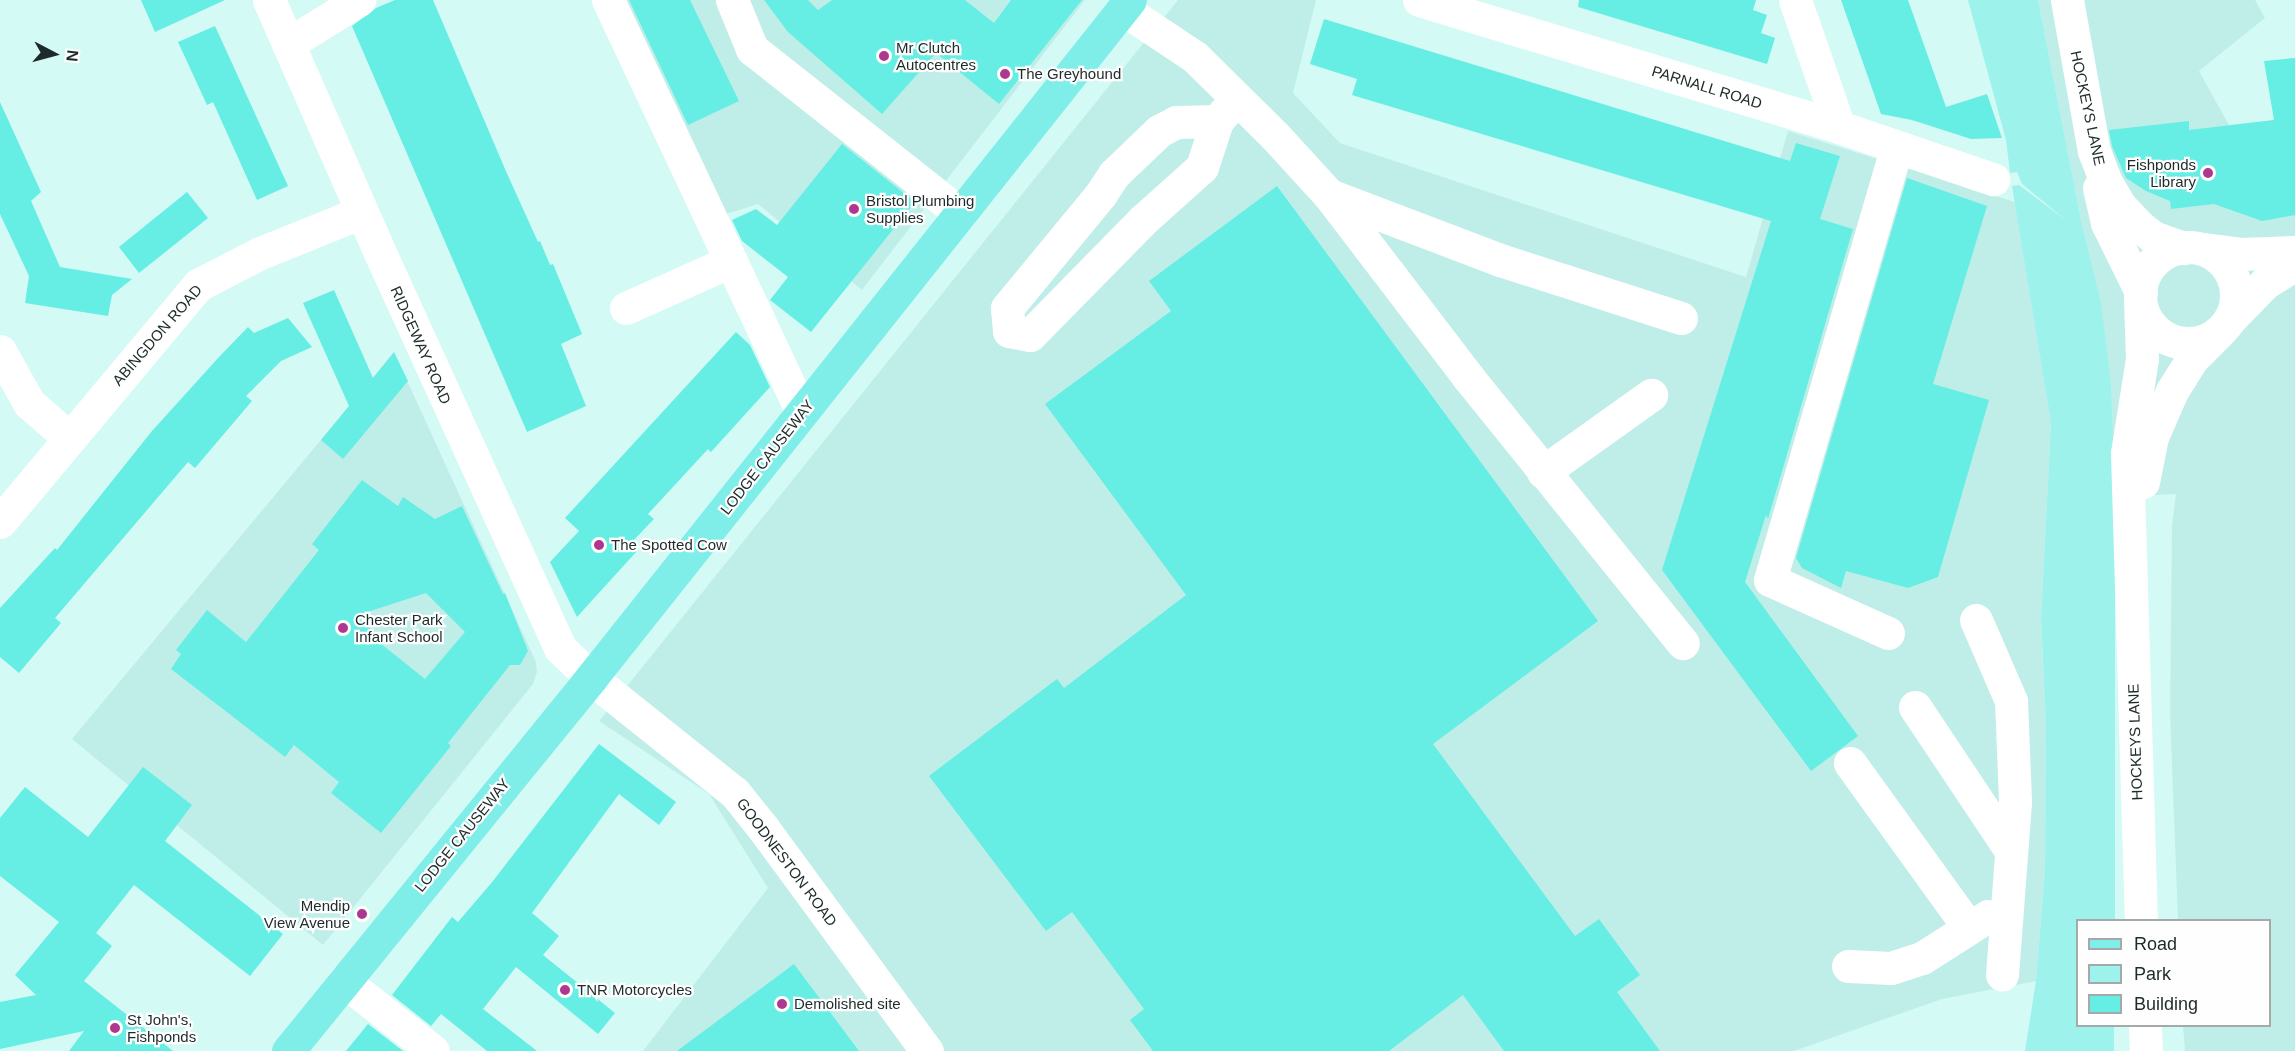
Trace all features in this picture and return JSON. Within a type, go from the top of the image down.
[{"type":"main road","name":"LODGE CAUSEWAY","points":[[288,1051],[591,678],[1126,4]]},
{"type":"street","name":"RIDGEWAY ROAD","points":[[269,0],[362,212],[560,648],[591,678]]},
{"type":"street","points":[[288,44],[359,0]]},
{"type":"street","points":[[608,0],[802,412]]},
{"type":"street","points":[[732,0],[752,49],[960,213]]},
{"type":"street","name":"PARNALL ROAD","points":[[1419,0],[1839,127],[1993,179]]},
{"type":"street","points":[[1795,0],[1839,127]]},
{"type":"street","name":"HOCKEYS LANE","points":[[2067,0],[2094,151],[2105,180],[2128,216],[2153,237],[2192,248],[2220,260],[2230,273],[2236,296],[2224,326],[2195,343],[2170,340],[2150,324],[2140,296]]},
{"type":"street","points":[[1126,4],[1195,57],[1227,109],[1329,195],[1543,472],[1683,643]]},
{"type":"street","points":[[1227,109],[1202,166],[1143,220],[1030,335],[1010,331],[1007,308],[1101,194],[1114,174],[1159,131],[1176,122],[1227,109]]},
{"type":"street","points":[[1888,633],[1770,579],[1896,148]]},
{"type":"street","points":[[2094,151],[2107,223],[2140,296]]},
{"type":"street","points":[[1329,195],[1500,260],[1681,318]]},
{"type":"street","name":"ABINGDON ROAD","points":[[0,522],[198,285],[258,254],[362,212]]},
{"type":"street","name":"HOCKEYS LANE","points":[[2141,919],[2127,453],[2142,359],[2140,296],[2145,275],[2154,261],[2168,252],[2192,248],[2241,254],[2295,252]]},
{"type":"street","points":[[626,308],[731,261]]},
{"type":"street","name":"HOCKEYS LANE","points":[[2131,564],[2146,468],[2157,424],[2185,369],[2265,283],[2295,264]]},
{"type":"street","points":[[0,351],[29,403],[69,438]]},
{"type":"street","points":[[1543,472],[1651,395]]},
{"type":"street","points":[[1976,620],[2011,701],[2015,802],[2002,975]]},
{"type":"street","name":"GOODNESTON ROAD","points":[[591,678],[735,793],[927,1051]]},
{"type":"street","points":[[1915,707],[2011,851]]},
{"type":"street","points":[[1850,763],[1969,928]]},
{"type":"street","points":[[1848,966],[1891,968],[1922,958],[2008,903]]},
{"type":"street","points":[[344,981],[433,1051]]},
{"type":"street","points":[[2145,1027],[2146,1051]]},
{"type":"shaded area","points":[[617,0],[1085,0],[862,290],[758,204],[720,216]]},
{"type":"shaded area","points":[[1178,0],[1316,0],[1293,93],[1340,143],[1746,277],[1788,131],[2015,202],[2051,423],[2041,618],[2046,726],[2045,869],[2036,981],[1942,999],[1794,1051],[643,1051],[768,888],[709,794],[599,721]]},
{"type":"shaded area","points":[[2038,0],[2255,0],[2265,18],[2199,71],[2229,125],[2295,118],[2295,1051],[2185,1051],[2183,1027],[2271,1027],[2271,919],[2178,919],[2170,714],[2172,525],[2176,494],[2115,497],[2101,302],[2081,220]]},
{"type":"shaded area","name":"Chester Park Infant School","points":[[394,352],[536,662],[537,672],[533,684],[323,945],[72,739]]},
{"type":"green space","points":[[1968,0],[2038,0],[2081,220],[2101,302],[2111,387],[2115,497],[2115,919],[2076,919],[2076,1027],[2114,1027],[2114,1051],[2025,1051],[2036,981],[2045,869],[2046,726],[2041,618],[2051,423],[2012,186],[2019,185],[2067,221],[2022,184],[2017,172],[2010,173],[2006,140]]},
{"type":"building","points":[[141,0],[225,0],[155,32]]},
{"type":"building","points":[[395,0],[433,0],[505,169],[538,242],[540,241],[550,265],[553,264],[582,334],[561,344],[586,406],[527,432],[352,26],[376,8]]},
{"type":"building","points":[[629,0],[690,0],[739,101],[688,125]]},
{"type":"building","points":[[764,0],[808,0],[818,10],[832,0],[965,0],[994,23],[1011,0],[1082,0],[999,104],[936,53],[882,114],[788,32]]},
{"type":"building","points":[[1579,0],[1756,0],[1753,10],[1767,15],[1761,33],[1775,38],[1767,64],[1578,7]]},
{"type":"building","points":[[1841,0],[1908,0],[1946,107],[1987,94],[2002,138],[1971,139],[1912,120],[1881,114]]},
{"type":"building","points":[[1324,19],[1790,161],[1796,143],[1840,156],[1820,219],[1853,229],[1768,519],[1766,515],[1745,582],[1858,736],[1811,771],[1662,570],[1771,221],[1352,95],[1357,79],[1310,64]]},
{"type":"building","points":[[215,26],[288,186],[257,200],[213,102],[207,105],[178,42]]},
{"type":"building","name":"Fishponds Library","points":[[2295,58],[2295,215],[2262,221],[2214,204],[2171,209],[2170,201],[2146,191],[2126,178],[2112,146],[2109,130],[2189,121],[2189,130],[2274,120],[2264,61]]},
{"type":"building","points":[[0,102],[41,192],[31,201],[60,267],[132,279],[112,295],[108,316],[25,303],[29,276],[0,214]]},
{"type":"building","points":[[842,144],[915,202],[811,332],[770,300],[788,277],[742,241],[732,220],[756,209],[777,225]]},
{"type":"building","points":[[1907,178],[1987,206],[1933,384],[1989,400],[1938,577],[1908,588],[1846,571],[1841,588],[1802,568],[1796,558]]},
{"type":"building","points":[[1277,186],[1598,621],[1433,744],[1575,936],[1599,919],[1640,975],[1617,992],[1660,1051],[1504,1051],[1463,995],[1389,1051],[1153,1051],[1130,1020],[1144,1009],[1072,912],[1046,931],[929,776],[1057,679],[1064,688],[1186,595],[1045,404],[1171,311],[1149,281]]},
{"type":"building","points":[[187,192],[208,218],[139,273],[119,247]]},
{"type":"building","points":[[334,290],[373,378],[394,352],[408,381],[343,459],[321,440],[349,406],[303,303]]},
{"type":"building","points":[[288,318],[312,347],[281,361],[246,396],[252,401],[195,468],[188,462],[55,618],[61,623],[19,673],[0,657],[0,608],[55,548],[57,550],[152,431],[248,327],[254,333]]},
{"type":"building","points":[[736,332],[750,345],[770,387],[711,452],[708,449],[648,514],[654,519],[630,544],[637,551],[577,617],[550,562],[579,531],[565,518]]},
{"type":"building","points":[[362,480],[398,506],[403,497],[435,519],[462,506],[503,594],[505,593],[528,651],[520,665],[510,665],[448,743],[451,746],[381,833],[331,793],[339,782],[294,745],[285,757],[171,669],[181,654],[176,650],[207,610],[246,642],[319,550],[312,544]],"holes":[[[426,593],[465,632],[425,679],[380,643],[383,639],[355,616]]]},
{"type":"building","points":[[599,744],[676,802],[659,825],[619,794],[532,913],[559,936],[543,955],[615,1013],[598,1034],[516,967],[483,1009],[537,1051],[487,1051],[441,1014],[431,1026],[392,995],[452,917],[458,922],[493,881]]},
{"type":"building","points":[[143,767],[192,805],[165,841],[283,934],[250,976],[134,885],[96,933],[112,946],[84,981],[173,1051],[69,1051],[84,1031],[0,1049],[0,1002],[36,995],[15,975],[59,922],[0,876],[0,818],[25,787],[88,837]]},
{"type":"building","name":"Demolished site","points":[[794,964],[859,1051],[677,1051]]},
{"type":"building","points":[[368,1024],[403,1051],[346,1051]]},
{"type":"place","name":"Mr Clutch Autocentres","points":[[884,56]]},
{"type":"place","name":"The Greyhound","points":[[1005,74]]},
{"type":"place","name":"Fishponds Library","points":[[2208,173]]},
{"type":"place","name":"Bristol Plumbing Supplies","points":[[854,209]]},
{"type":"place","name":"The Spotted Cow","points":[[599,545]]},
{"type":"place","name":"Chester Park Infant School","points":[[343,628]]},
{"type":"place","name":"Mendip View Avenue","points":[[362,914]]},
{"type":"place","name":"TNR Motorcycles","points":[[565,990]]},
{"type":"place","name":"Demolished site","points":[[782,1004]]},
{"type":"place","name":"St John's, Fishponds","points":[[115,1028]]}]
